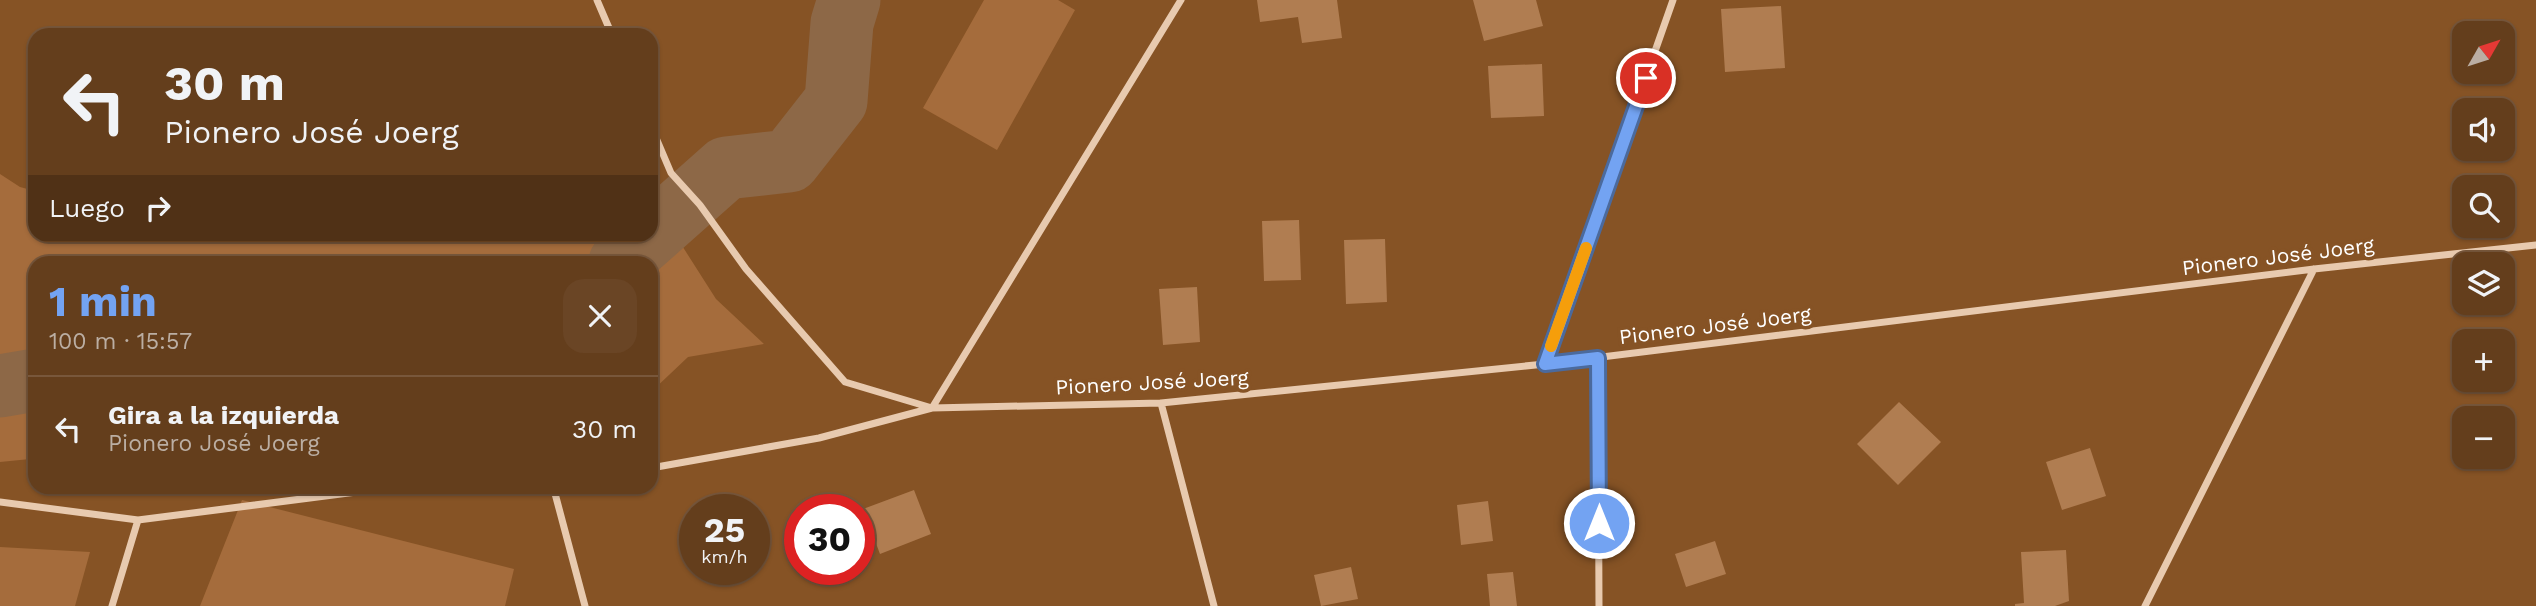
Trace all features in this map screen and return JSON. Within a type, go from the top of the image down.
[{"type":"street","points":[[597,0],[609,28]]},
{"type":"street","points":[[658,142],[671,173],[700,205],[746,269],[845,382],[932,408],[1181,0]]},
{"type":"street","points":[[1545,364],[1673,0]]},
{"type":"street","name":"Pionero José Joerg","points":[[658,467],[819,438],[932,408],[1161,403],[1545,364],[2314,269],[2536,245]]},
{"type":"street","points":[[2145,606],[2314,269]]},
{"type":"street","points":[[1598,358],[1599,606]]},
{"type":"street","points":[[1161,403],[1214,606]]},
{"type":"street","points":[[0,502],[138,520],[341,494]]},
{"type":"street","points":[[555,494],[585,606]]},
{"type":"street","points":[[112,606],[138,520]]},
{"type":"shaded area","points":[[984,0],[1058,0],[1075,10],[997,150],[923,108]]},
{"type":"shaded area","points":[[0,174],[28,189],[28,242],[658,242],[658,208],[716,299],[764,344],[688,357],[658,385],[658,256],[28,256],[28,459],[0,462]]},
{"type":"shaded area","points":[[242,500],[514,569],[505,606],[200,606]]},
{"type":"shaded area","points":[[0,547],[90,552],[75,606],[0,606]]},
{"type":"building","points":[[1257,0],[1337,0],[1342,38],[1302,43],[1298,17],[1260,22]]},
{"type":"building","points":[[1473,0],[1536,0],[1543,26],[1484,41]]},
{"type":"building","points":[[1781,6],[1785,68],[1725,72],[1721,9]]},
{"type":"building","points":[[1542,64],[1544,116],[1491,118],[1488,66]]},
{"type":"building","points":[[1299,220],[1301,280],[1264,281],[1262,221]]},
{"type":"building","points":[[1385,239],[1387,302],[1346,304],[1344,240]]},
{"type":"building","points":[[1197,287],[1200,342],[1163,345],[1159,289]]},
{"type":"building","points":[[1899,402],[1941,442],[1898,485],[1857,444]]},
{"type":"building","points":[[2090,448],[2106,496],[2062,510],[2046,462]]},
{"type":"building","points":[[914,490],[931,534],[880,554],[875,541],[875,505]]},
{"type":"building","points":[[1488,501],[1493,541],[1461,545],[1457,505]]},
{"type":"building","points":[[1715,541],[1726,574],[1686,587],[1675,554]]},
{"type":"building","points":[[2066,550],[2069,601],[2055,606],[2015,606],[2024,603],[2021,552]]},
{"type":"building","points":[[1351,567],[1358,599],[1321,606],[1314,575]]},
{"type":"building","points":[[1513,572],[1517,606],[1490,606],[1487,574]]},
{"type":"waterway","points":[[658,228],[726,168],[789,161],[836,101],[842,23],[849,0]]},
{"type":"waterway","points":[[627,256],[643,242]]},
{"type":"waterway","points":[[0,386],[28,381]]},
{"type":"slow traffic","points":[[1551,346],[1586,248]]},
{"type":"route","points":[[1599,523],[1598,358],[1545,364],[1646,78]]}]
